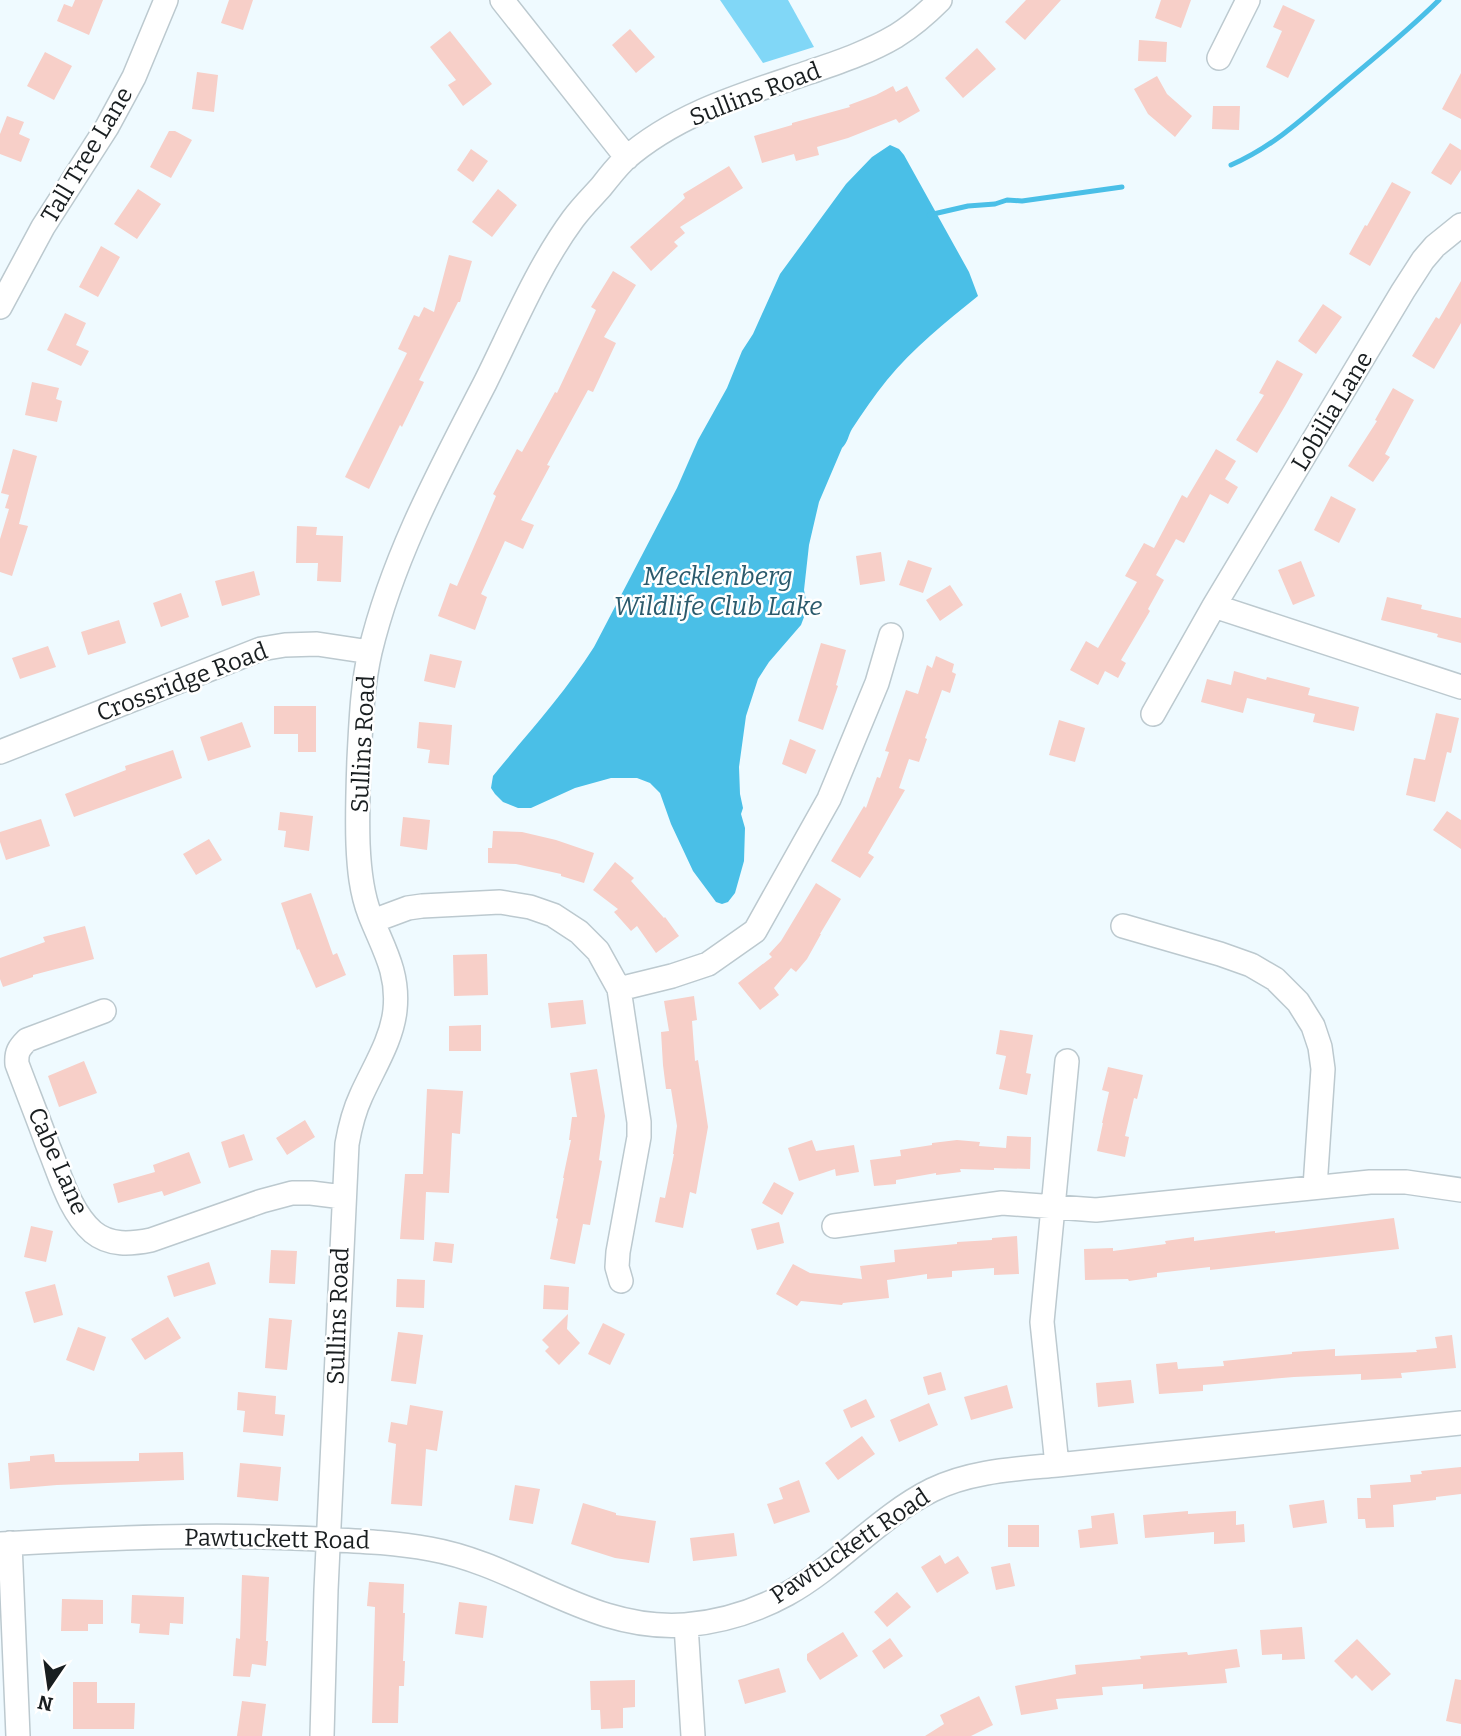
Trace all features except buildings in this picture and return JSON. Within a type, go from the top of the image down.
[{"type":"street","name":"Tall Tree Lane","points":[[0,307],[43,227],[107,127],[134,77],[166,0]]},
{"type":"street","points":[[502,0],[627,158]]},
{"type":"street","name":"Sullins Road","points":[[322,1736],[328,1539],[347,1144],[351,1121],[395,1013],[394,975],[387,951],[369,913],[362,886],[358,844],[361,721],[370,652],[389,585],[426,500],[546,261],[573,219],[627,158],[665,130],[724,101],[825,67],[894,37],[940,0]]},
{"type":"street","points":[[1219,58],[1248,0]]},
{"type":"street","name":"Lobilia Lane","points":[[1153,714],[1214,607],[1423,260],[1435,246],[1461,225]]},
{"type":"street","points":[[1214,607],[1461,687]]},
{"type":"street","points":[[620,989],[708,964],[755,931],[829,799],[877,683],[891,635]]},
{"type":"street","name":"Crossridge Road","points":[[0,752],[261,649],[317,644],[370,652]]},
{"type":"street","points":[[373,921],[408,908],[500,902],[530,907],[553,915],[579,932],[598,951],[620,989],[639,1122],[639,1137],[618,1252],[617,1267],[621,1281]]},
{"type":"street","points":[[1123,926],[1251,965],[1275,979],[1298,1002],[1313,1026],[1323,1069],[1315,1187]]},
{"type":"street","name":"Cabe Lane","points":[[104,1011],[27,1040],[16,1055],[17,1064],[66,1191],[76,1213],[92,1231],[119,1243],[134,1243],[151,1240],[262,1201],[292,1194],[311,1193],[343,1197]]},
{"type":"street","points":[[1057,1465],[1042,1322],[1067,1061]]},
{"type":"street","points":[[834,1226],[1002,1203],[1096,1210],[1370,1182],[1406,1182],[1461,1190]]},
{"type":"street","name":"Pawtuckett Road","points":[[5,1543],[209,1535],[382,1541],[433,1549],[493,1566],[583,1609],[607,1616],[641,1623],[686,1625],[741,1614],[787,1594],[907,1503],[935,1488],[967,1478],[1057,1465],[1461,1423]]},
{"type":"street","points":[[5,1543],[18,1736]]},
{"type":"street","points":[[686,1625],[693,1736]]},
{"type":"shaded area","points":[[720,0],[788,0],[814,47],[763,63]]},
{"type":"water","name":"Mecklenberg Wildlife Club Lake","points":[[890,145],[904,155],[969,272],[978,296],[919,346],[882,386],[852,429],[819,502],[809,545],[804,590],[807,605],[804,617],[801,625],[758,679],[746,716],[739,767],[743,808],[741,814],[745,828],[744,861],[735,893],[728,902],[722,904],[716,902],[693,871],[660,793],[650,783],[637,778],[611,778],[575,788],[531,808],[518,808],[503,802],[495,794],[491,788],[493,776],[558,697],[594,647],[727,388],[780,274],[846,184],[872,157]]},
{"type":"waterway","points":[[1231,165],[1289,130],[1439,0]]},
{"type":"waterway","points":[[929,215],[1007,200],[1022,201],[1122,187]]}]
